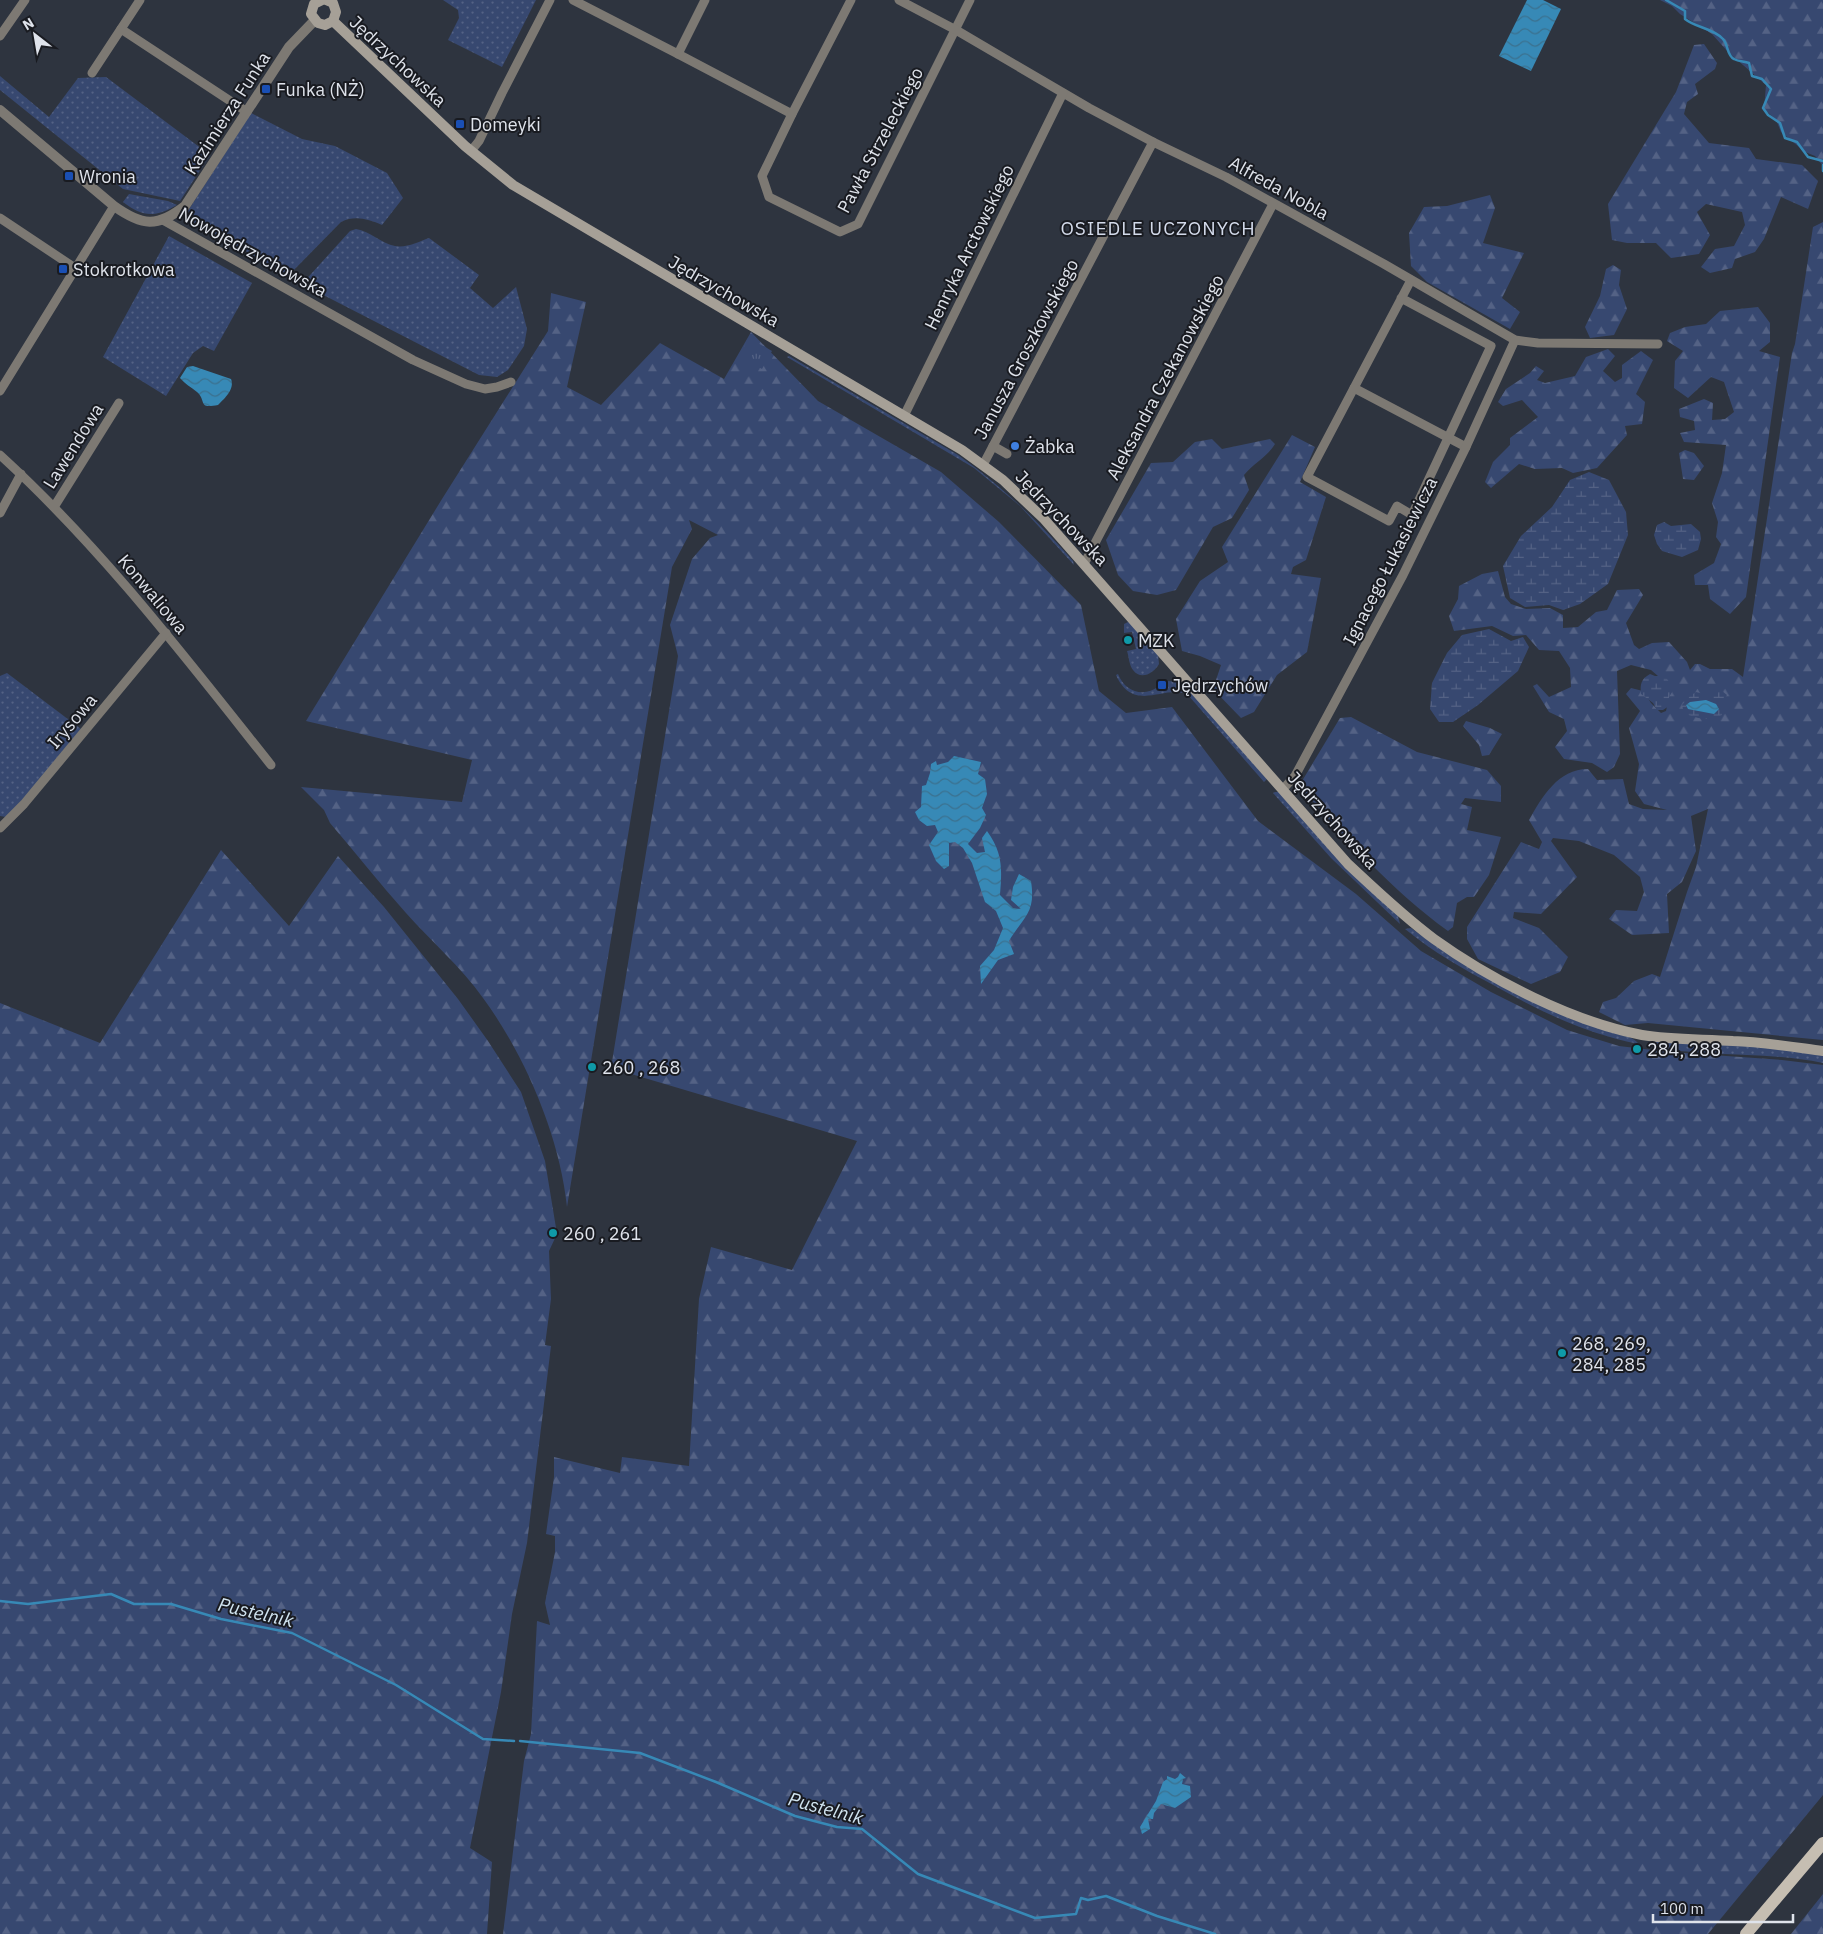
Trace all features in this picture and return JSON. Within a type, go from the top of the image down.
[{"type":"main road","points":[[322,1],[335,6],[336,12],[332,21],[321,25],[314,21],[311,14],[322,1]]},
{"type":"main road","name":"Jędrzychowska","points":[[332,21],[471,152],[498,174],[532,197],[904,416],[983,465],[1028,502],[1348,864],[1399,911],[1441,944],[1503,981],[1552,1006],[1619,1030],[1644,1035],[1754,1042],[1823,1051]]},
{"type":"main road","points":[[1746,1934],[1823,1843]]},
{"type":"street","points":[[0,36],[25,0]]},
{"type":"street","points":[[92,73],[140,0]]},
{"type":"street","points":[[471,152],[480,141],[502,93],[550,0]]},
{"type":"street","points":[[573,0],[792,114]]},
{"type":"street","points":[[678,54],[705,0]]},
{"type":"street","name":"Pawła Strzeleckiego","points":[[852,0],[792,114],[762,176],[769,196],[840,232],[858,224],[956,30]]},
{"type":"street","name":"Alfreda Nobla","points":[[899,0],[956,30],[1153,142],[1226,178],[1411,280],[1515,340],[1538,343],[1658,344]]},
{"type":"street","points":[[956,30],[970,0]]},
{"type":"street","name":"Kazimierza Funka","points":[[164,220],[186,206],[289,48],[314,21]]},
{"type":"street","points":[[121,29],[247,112]]},
{"type":"street","name":"Henryka Arctowskiego","points":[[904,416],[1064,93]]},
{"type":"street","name":"Nowojędrzychowska","points":[[0,110],[128,216],[154,223],[164,220],[413,360],[466,384],[485,389],[511,382]]},
{"type":"street","name":"Janusza Groszkowskiego","points":[[983,465],[1153,142]]},
{"type":"street","name":"Aleksandra Czekanowskiego","points":[[1084,564],[1273,204]]},
{"type":"street","points":[[0,391],[4,374],[76,268],[114,206]]},
{"type":"street","points":[[0,218],[76,268]]},
{"type":"street","points":[[1401,298],[1491,346],[1412,515],[1397,506],[1389,521],[1307,478],[1401,298],[1411,280]]},
{"type":"street","name":"Ignacego Łukasiewicza","points":[[1283,789],[1295,776],[1389,602],[1466,447],[1515,340]]},
{"type":"street","points":[[1354,388],[1466,447]]},
{"type":"street","name":"Lawendowa","points":[[54,506],[118,403]]},
{"type":"street","points":[[993,446],[1007,454]]},
{"type":"street","name":"Konwaliowa","points":[[0,454],[54,506],[142,603],[270,765]]},
{"type":"street","points":[[0,513],[21,474]]},
{"type":"street","name":"Irysowa","points":[[0,828],[24,804],[166,633]]},
{"type":"green space","points":[[443,0],[536,0],[502,67],[448,40],[459,18],[458,10]]},
{"type":"green space","points":[[1660,0],[1823,0],[1823,166],[1815,156],[1805,152],[1781,132],[1776,120],[1764,109],[1766,85],[1728,52],[1712,34],[1680,14],[1672,6]]},
{"type":"green space","points":[[1704,44],[1717,63],[1715,69],[1695,84],[1698,94],[1687,102],[1684,114],[1709,143],[1749,148],[1756,159],[1802,165],[1818,181],[1808,209],[1781,197],[1764,239],[1755,252],[1735,259],[1732,268],[1710,273],[1701,267],[1715,249],[1734,246],[1745,225],[1742,212],[1706,204],[1697,212],[1710,235],[1699,254],[1671,258],[1656,243],[1627,243],[1612,240],[1608,204],[1676,92],[1694,45]]},
{"type":"green space","points":[[0,76],[49,117],[78,78],[106,77],[210,155],[180,201],[123,189],[0,90]]},
{"type":"green space","points":[[251,113],[302,139],[335,146],[387,173],[403,198],[382,225],[362,219],[351,219],[341,222],[289,275],[184,217]]},
{"type":"green space","points":[[129,194],[168,201],[177,205],[155,214],[143,213],[136,211],[123,202]]},
{"type":"green space","points":[[1490,195],[1495,208],[1483,243],[1524,253],[1502,298],[1520,312],[1510,329],[1427,282],[1411,266],[1409,233],[1424,207],[1447,206]]},
{"type":"green space","points":[[1823,222],[1823,1040],[1648,1023],[1625,1025],[1599,1012],[1603,1002],[1616,998],[1634,981],[1652,974],[1660,977],[1696,867],[1708,809],[1691,816],[1696,851],[1682,882],[1667,894],[1669,933],[1632,935],[1609,919],[1616,910],[1637,911],[1644,892],[1640,877],[1614,855],[1579,841],[1553,838],[1551,841],[1577,877],[1541,914],[1514,912],[1513,918],[1539,928],[1568,957],[1560,972],[1531,984],[1478,959],[1467,939],[1467,927],[1521,842],[1539,849],[1542,842],[1529,820],[1545,794],[1568,774],[1577,770],[1588,769],[1597,780],[1623,779],[1629,804],[1643,809],[1667,810],[1644,804],[1635,791],[1639,764],[1629,728],[1640,711],[1626,694],[1631,688],[1643,691],[1661,713],[1666,711],[1670,692],[1665,682],[1651,670],[1631,665],[1617,671],[1620,754],[1614,767],[1607,772],[1592,763],[1564,759],[1555,747],[1567,731],[1564,719],[1549,712],[1533,686],[1537,684],[1549,697],[1571,687],[1570,668],[1559,651],[1539,650],[1526,635],[1513,636],[1492,626],[1454,631],[1449,616],[1458,599],[1459,586],[1482,574],[1498,571],[1505,597],[1511,604],[1526,609],[1550,608],[1563,615],[1563,628],[1578,627],[1596,612],[1607,610],[1617,590],[1639,589],[1643,595],[1626,623],[1634,645],[1639,649],[1652,643],[1669,642],[1687,662],[1690,670],[1695,664],[1700,664],[1710,669],[1732,669],[1743,677],[1813,227]]},
{"type":"green space","points":[[356,229],[395,246],[417,243],[429,238],[479,275],[470,288],[493,308],[516,287],[527,329],[524,346],[508,370],[497,377],[479,375],[302,284],[350,231]]},
{"type":"green space","points":[[169,236],[252,283],[214,351],[203,346],[193,353],[166,396],[103,357]]},
{"type":"green space","points":[[1613,265],[1621,270],[1619,285],[1627,309],[1614,335],[1590,338],[1585,327],[1600,296],[1606,269]]},
{"type":"green space","points":[[551,293],[586,302],[567,387],[601,405],[660,343],[724,379],[751,332],[818,401],[941,472],[999,522],[1081,605],[1099,691],[1126,713],[1172,707],[1258,821],[1356,894],[1421,951],[1491,992],[1567,1030],[1619,1046],[1823,1065],[1823,1795],[1708,1934],[503,1934],[524,1761],[531,1734],[537,1621],[550,1625],[545,1603],[555,1552],[555,1536],[546,1534],[554,1477],[554,1457],[620,1473],[622,1457],[689,1466],[699,1299],[711,1247],[792,1270],[857,1141],[611,1068],[678,656],[670,625],[692,559],[710,538],[718,535],[689,520],[692,529],[672,567],[567,1207],[557,1153],[548,1125],[526,1071],[498,1020],[465,976],[396,902],[330,823],[324,810],[301,787],[462,802],[472,760],[306,721],[548,331]]},
{"type":"green space","points":[[1758,307],[1770,323],[1770,342],[1759,351],[1780,357],[1746,597],[1730,614],[1710,599],[1708,585],[1695,585],[1694,575],[1714,563],[1721,544],[1716,537],[1718,522],[1712,503],[1722,473],[1726,445],[1684,442],[1680,433],[1695,430],[1694,421],[1680,417],[1679,409],[1704,399],[1713,403],[1712,420],[1725,419],[1734,412],[1724,382],[1711,377],[1688,398],[1674,388],[1675,361],[1683,351],[1667,341],[1670,333],[1685,327],[1706,324],[1720,311]]},
{"type":"green space","points":[[749,338],[772,351],[762,369],[739,356]]},
{"type":"green space","points":[[1608,349],[1615,356],[1603,371],[1615,382],[1622,378],[1622,365],[1641,351],[1653,360],[1636,394],[1645,402],[1642,424],[1625,426],[1627,435],[1597,468],[1573,473],[1562,468],[1535,469],[1519,464],[1491,488],[1485,482],[1493,462],[1510,445],[1510,438],[1538,417],[1522,400],[1503,406],[1498,402],[1506,389],[1530,373],[1536,366],[1544,371],[1537,380],[1545,383],[1575,376],[1586,357]]},
{"type":"green space","points":[[789,356],[958,455],[990,479],[1019,505],[1033,518],[1060,546],[1073,561],[1074,565],[1020,506],[974,468],[787,357]]},
{"type":"green space","points":[[1292,435],[1315,447],[1300,482],[1326,497],[1306,560],[1293,567],[1291,574],[1321,578],[1307,652],[1277,675],[1254,712],[1241,718],[1213,689],[1221,665],[1182,651],[1176,619],[1200,581],[1228,562],[1222,547]]},
{"type":"green space","points":[[1212,439],[1222,449],[1270,439],[1275,444],[1244,475],[1249,490],[1232,518],[1213,527],[1176,590],[1157,595],[1133,591],[1118,575],[1106,540],[1151,463],[1173,462],[1195,442]]},
{"type":"green space","points":[[1685,450],[1694,453],[1704,466],[1694,480],[1683,479],[1679,453]]},
{"type":"green space","points":[[1589,472],[1609,480],[1626,512],[1628,535],[1608,584],[1580,604],[1563,610],[1549,605],[1525,607],[1510,598],[1503,566],[1521,536],[1552,507],[1570,480]]},
{"type":"green space","points":[[1664,522],[1671,526],[1691,524],[1700,532],[1701,539],[1698,550],[1682,557],[1662,551],[1654,535],[1657,525]]},
{"type":"green space","points":[[1131,623],[1158,654],[1159,664],[1151,673],[1140,675],[1131,666],[1127,651],[1136,649],[1132,632],[1124,633],[1124,624]]},
{"type":"green space","points":[[1489,629],[1511,641],[1523,637],[1529,647],[1518,671],[1478,705],[1453,722],[1439,722],[1430,709],[1432,683],[1447,653],[1462,635]]},
{"type":"green space","points":[[7,673],[81,729],[26,796],[6,817],[0,816],[0,676]]},
{"type":"green space","points":[[1118,674],[1130,689],[1141,692],[1161,687],[1167,681],[1181,682],[1267,779],[1264,782],[1188,695],[1170,692],[1141,696],[1123,687],[1116,675]]},
{"type":"green space","points":[[1650,674],[1665,676],[1674,689],[1669,697],[1669,706],[1663,710],[1657,710],[1653,703],[1641,694],[1642,682]]},
{"type":"green space","points":[[1722,691],[1727,695],[1722,702],[1722,715],[1703,719],[1684,713],[1682,705],[1696,692],[1704,694]]},
{"type":"green space","points":[[1351,717],[1417,752],[1487,770],[1501,786],[1501,802],[1465,798],[1461,804],[1472,807],[1467,830],[1501,837],[1489,875],[1474,897],[1467,897],[1457,903],[1453,927],[1448,931],[1388,881],[1299,786],[1340,718]]},
{"type":"green space","points":[[1466,721],[1490,728],[1502,734],[1489,755],[1482,756],[1479,745],[1463,726]]},
{"type":"green space","points":[[1279,792],[1398,916],[1400,924],[1331,858],[1273,793]]},
{"type":"green space","points":[[221,850],[289,926],[338,856],[384,907],[458,999],[488,1041],[521,1092],[545,1161],[557,1234],[549,1251],[551,1299],[545,1345],[551,1346],[527,1543],[512,1614],[501,1692],[470,1848],[492,1862],[487,1934],[0,1934],[0,1003],[100,1043]]},
{"type":"green space","points":[[1411,928],[1425,938],[1558,1013],[1577,1021],[1628,1036],[1639,1044],[1583,1028],[1530,1005],[1437,953],[1405,929]]},
{"type":"green space","points":[[1649,1042],[1750,1046],[1823,1055],[1823,1063],[1780,1057],[1671,1050],[1649,1046]]},
{"type":"green space","points":[[1823,1894],[1823,1934],[1791,1934]]},
{"type":"water","points":[[1527,0],[1543,0],[1561,9],[1531,71],[1499,56]]},
{"type":"water","points":[[193,366],[231,379],[232,386],[230,390],[218,405],[205,405],[200,395],[180,378],[187,367]]},
{"type":"water","points":[[1706,700],[1716,704],[1719,709],[1714,714],[1688,709],[1686,705],[1690,702]]},
{"type":"water","points":[[954,756],[981,762],[978,774],[985,779],[987,794],[982,808],[986,815],[980,828],[968,844],[977,853],[985,852],[982,838],[987,831],[999,854],[1000,895],[1013,908],[1021,909],[1011,900],[1013,887],[1019,874],[1031,881],[1032,900],[1028,914],[1009,941],[1014,954],[998,960],[981,984],[980,966],[994,950],[1003,928],[996,911],[985,902],[972,863],[963,848],[955,842],[949,843],[949,866],[944,869],[936,861],[929,845],[938,832],[935,825],[927,826],[919,820],[915,812],[921,807],[922,786],[926,785],[931,764],[936,761],[937,765],[948,762]]},
{"type":"water","points":[[1180,1773],[1186,1778],[1183,1779],[1182,1784],[1190,1786],[1191,1797],[1175,1808],[1161,1804],[1154,1813],[1153,1819],[1148,1819],[1150,1829],[1142,1834],[1140,1827],[1156,1801],[1163,1782],[1167,1779],[1167,1776],[1175,1779]]},
{"type":"waterway","points":[[1666,0],[1685,11],[1685,19],[1689,22],[1719,35],[1725,41],[1732,57],[1738,61],[1749,63],[1752,76],[1762,79],[1771,89],[1763,108],[1768,115],[1780,123],[1785,138],[1797,142],[1808,157],[1823,161]]},
{"type":"waterway","points":[[1823,165],[1823,171]]},
{"type":"waterway","name":"Pustelnik","points":[[0,1601],[28,1604],[111,1594],[134,1604],[171,1604],[221,1619],[292,1633],[396,1685],[483,1739],[514,1741]]},
{"type":"waterway","name":"Pustelnik","points":[[520,1741],[640,1753],[716,1782],[795,1816],[837,1827],[862,1829],[918,1874],[1035,1918],[1076,1914],[1081,1898],[1088,1900],[1106,1896],[1157,1916],[1215,1934]]},
{"type":"place","name":"Funka (NŻ)","points":[[266,89]]},
{"type":"place","name":"Domeyki","points":[[460,124]]},
{"type":"place","name":"Wronia","points":[[69,176]]},
{"type":"place","name":"Stokrotkowa","points":[[63,269]]},
{"type":"place","name":"Żabka","points":[[1015,446]]},
{"type":"place","name":"MZK","points":[[1128,640]]},
{"type":"place","name":"Jędrzychów","points":[[1162,685]]},
{"type":"place","name":"284, 288","points":[[1637,1049]]},
{"type":"place","name":"260 , 268","points":[[592,1067]]},
{"type":"place","name":"260 , 261","points":[[553,1233]]},
{"type":"place","name":"268, 269, 284, 285","points":[[1562,1353]]},
{"type":"district","name":"OSIEDLE UCZONYCH","points":[[1158,228]]}]
